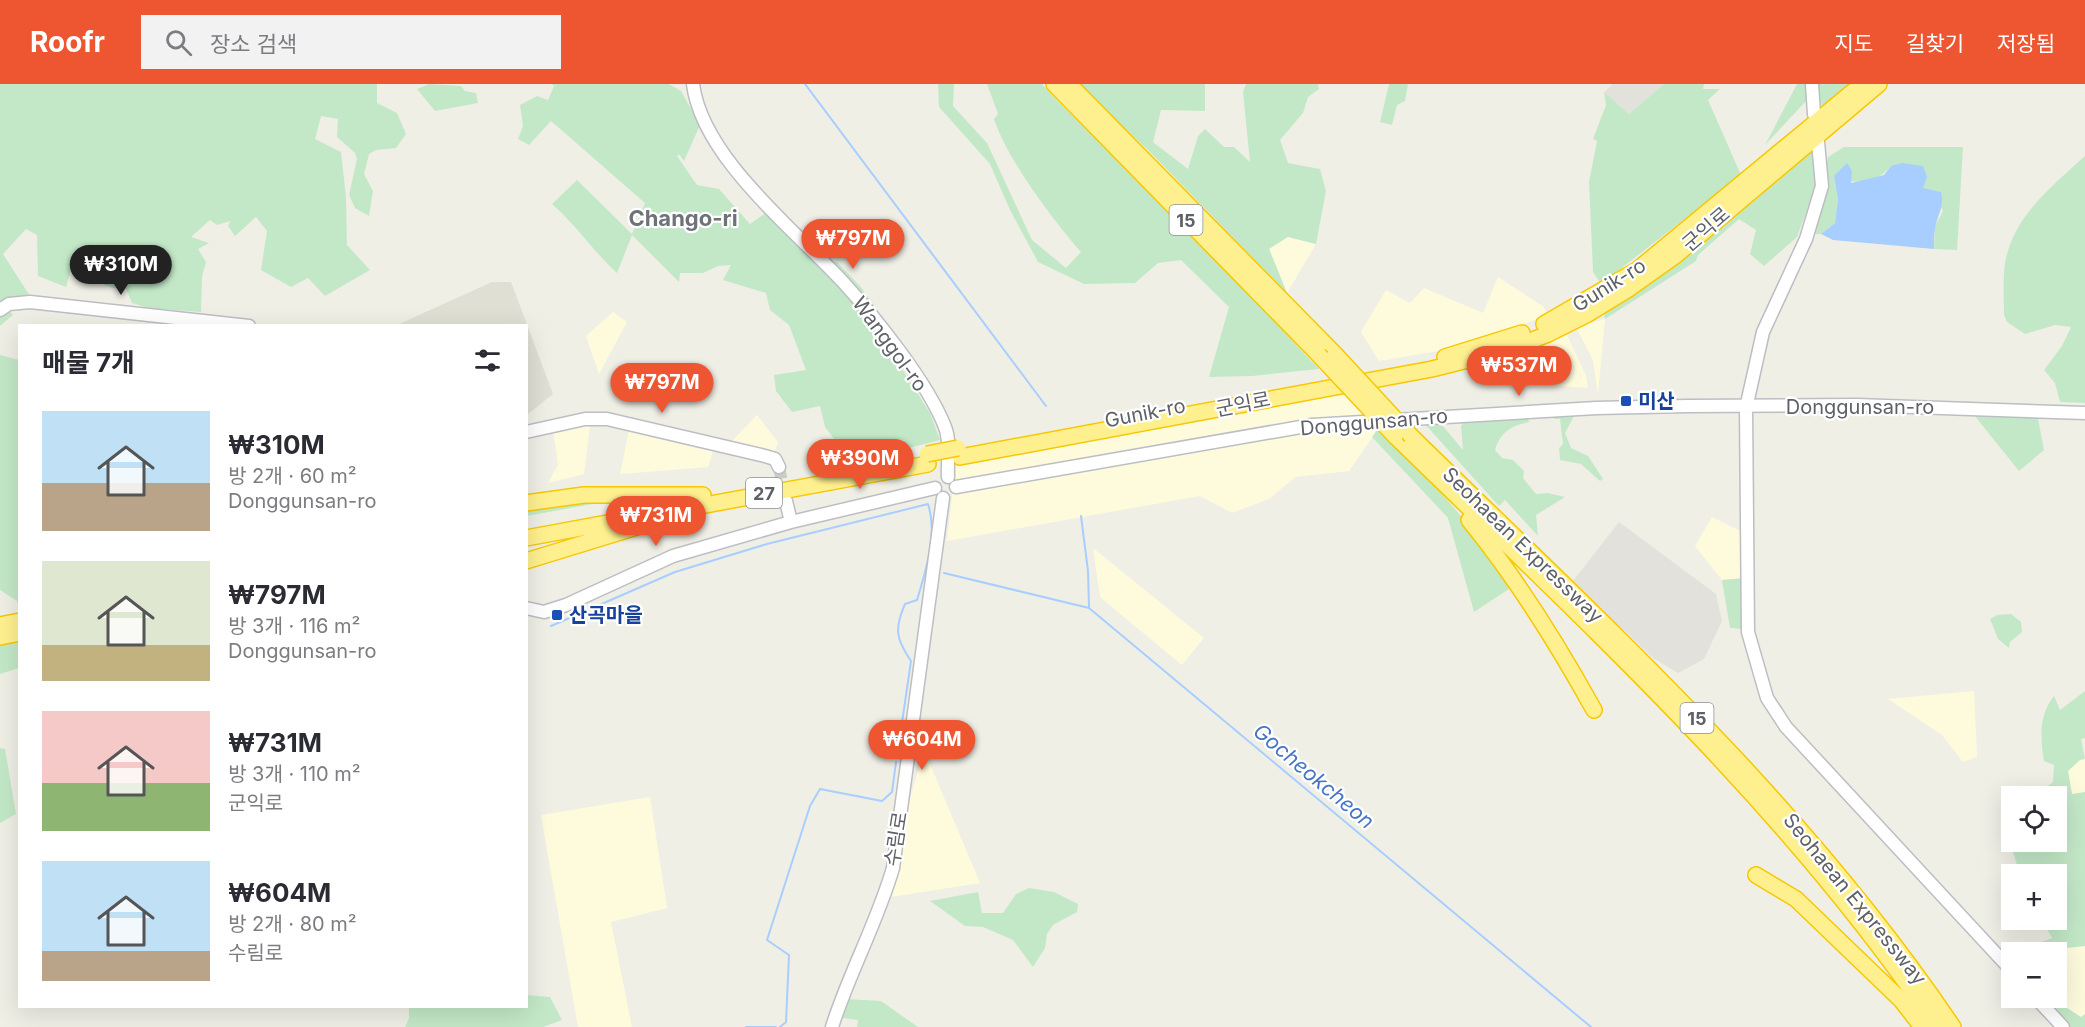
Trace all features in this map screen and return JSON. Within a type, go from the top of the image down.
[{"type":"highway","name":"Seohaean Expressway","points":[[1054,84],[1319,355],[1664,683],[1758,782],[1847,884],[1925,986],[1953,1027]]},
{"type":"highway","name":"Seohaean Expressway","points":[[1069,84],[1335,354],[1403,436],[1419,459],[1656,691],[1749,791],[1836,893],[1937,1027]]},
{"type":"highway","name":"Gunik-ro","points":[[528,528],[703,495],[959,453],[1445,356],[1505,340],[1546,323],[1637,270],[1862,84]]},
{"type":"highway","name":"군익로","points":[[959,453],[1471,361],[1548,334],[1594,310],[1675,256],[1879,84]]},
{"type":"highway","name":"27","points":[[528,538],[927,459]]},
{"type":"highway","points":[[1419,459],[1497,554],[1557,644],[1594,710]]},
{"type":"highway","points":[[528,503],[584,495],[703,495]]},
{"type":"highway","points":[[528,560],[633,529],[691,507]]},
{"type":"highway","points":[[0,625],[18,621]]},
{"type":"highway","points":[[0,637],[18,633]]},
{"type":"highway","points":[[1756,875],[1796,899],[1901,1000],[1922,1027]]},
{"type":"street","name":"Wanggol-ro","points":[[693,84],[705,126],[714,143],[758,195],[844,283],[903,357],[946,429],[952,482]]},
{"type":"street","points":[[1812,84],[1814,114]]},
{"type":"street","points":[[1818,142],[1821,186],[1806,238],[1763,332],[1746,408],[1749,632],[1767,698],[1786,727],[2001,959]]},
{"type":"street","points":[[0,310],[9,304],[28,302],[231,324]]},
{"type":"street","name":"Donggunsan-ro","points":[[952,482],[1311,425],[1596,408],[1857,405],[2085,413]]},
{"type":"street","points":[[528,432],[585,419],[607,419],[765,456],[775,459],[779,467]]},
{"type":"street","points":[[528,608],[544,612],[673,556],[791,522],[939,493],[952,496],[952,482],[938,480],[939,493]]},
{"type":"street","name":"수림로","points":[[832,1027],[840,1002],[882,907],[893,868],[939,493]]},
{"type":"street","points":[[786,501],[791,522]]},
{"type":"street","points":[[2045,1008],[2063,1027]]},
{"type":"shaded area","points":[[1613,84],[1664,84],[1629,114],[1604,92]]},
{"type":"shaded area","points":[[1288,237],[1316,244],[1287,293],[1269,248]]},
{"type":"shaded area","points":[[1498,277],[1544,307],[1547,315],[1502,333],[1444,350],[1379,361],[1361,332],[1386,290],[1410,303],[1424,288],[1483,313]]},
{"type":"shaded area","points":[[492,282],[511,282],[527,324],[399,324]]},
{"type":"shaded area","points":[[613,312],[627,322],[599,374],[586,336]]},
{"type":"shaded area","points":[[1605,319],[1598,394],[1593,360],[1576,327]]},
{"type":"shaded area","points":[[528,327],[553,394],[528,414]]},
{"type":"shaded area","points":[[1566,333],[1586,376],[1588,388],[1550,385],[1528,348]]},
{"type":"shaded area","points":[[1343,391],[1378,429],[1349,471],[1295,477],[1269,499],[1232,513],[1200,496],[947,541],[956,461],[1229,417]]},
{"type":"shaded area","points":[[757,415],[778,442],[773,456],[731,442]]},
{"type":"shaded area","points":[[590,425],[584,474],[548,483],[558,465],[553,430]]},
{"type":"shaded area","points":[[630,425],[714,449],[708,467],[620,474]]},
{"type":"shaded area","points":[[1712,517],[1742,532],[1745,578],[1722,580],[1695,546]]},
{"type":"shaded area","points":[[1619,522],[1716,594],[1722,621],[1704,659],[1678,673],[1653,658],[1573,581]]},
{"type":"shaded area","points":[[1093,548],[1204,638],[1182,665],[1100,597]]},
{"type":"shaded area","points":[[1974,691],[1977,757],[1963,762],[1942,735],[1888,699]]},
{"type":"shaded area","points":[[924,750],[980,883],[891,897],[909,802]]},
{"type":"shaded area","points":[[2081,759],[2085,759],[2085,792],[2072,795],[2068,771]]},
{"type":"shaded area","points":[[650,797],[667,908],[611,922],[632,1027],[578,1027],[541,815]]},
{"type":"shaded area","points":[[2085,946],[2085,1014],[2081,1017],[2067,1008],[2067,948]]},
{"type":"green space","points":[[0,84],[377,84],[377,103],[397,113],[406,134],[396,148],[376,150],[369,154],[364,174],[373,191],[369,216],[355,208],[349,195],[357,159],[355,153],[337,137],[338,119],[321,116],[315,139],[341,152],[346,197],[347,245],[370,270],[325,296],[308,278],[291,287],[261,270],[267,231],[256,217],[235,236],[228,226],[230,221],[217,225],[210,220],[191,237],[209,243],[198,249],[206,262],[202,277],[201,312],[149,308],[132,303],[126,289],[110,287],[102,283],[94,269],[72,266],[66,287],[38,276],[37,235],[26,229],[3,254],[30,296],[2,301],[13,315],[0,326]]},
{"type":"green space","points":[[429,84],[461,86],[465,91],[476,93],[478,103],[435,111],[417,89]]},
{"type":"green space","points":[[552,84],[669,84],[681,91],[700,125],[684,161],[679,154],[677,156],[697,185],[719,189],[750,224],[767,212],[818,265],[837,262],[860,286],[896,336],[900,366],[930,413],[940,440],[889,453],[848,457],[825,427],[820,406],[792,412],[776,391],[774,375],[806,370],[789,325],[770,310],[766,293],[723,280],[731,265],[718,266],[703,273],[680,273],[679,282],[632,235],[617,273],[552,204],[577,180],[632,234],[645,203],[551,121],[529,145],[518,139],[523,126],[520,105],[537,96],[548,100],[554,86]]},
{"type":"green space","points":[[938,84],[954,84],[953,106],[987,143],[1032,240],[1066,268],[1081,252],[1057,223],[1009,152],[994,119],[998,114],[987,84],[1042,84],[1170,207],[1319,369],[1252,376],[1209,377],[1229,307],[1181,260],[1158,263],[1135,283],[1084,284],[1038,262],[1010,210],[990,164],[939,107]]},
{"type":"green space","points":[[1078,84],[1205,84],[1205,111],[1161,110],[1153,142],[1188,169],[1198,136],[1205,129],[1224,147],[1234,147],[1250,162],[1243,92],[1246,84],[1318,84],[1319,89],[1308,97],[1303,113],[1280,140],[1288,163],[1320,169],[1326,191],[1316,244],[1288,237],[1269,249],[1287,293],[1150,152]]},
{"type":"green space","points":[[1389,84],[1408,84],[1405,101],[1397,105],[1392,125],[1380,122]]},
{"type":"green space","points":[[1664,84],[1704,84],[1703,89],[1720,89],[1708,100],[1741,175],[1601,284],[1593,272],[1589,182],[1597,141],[1593,139],[1606,105],[1604,92],[1629,114]]},
{"type":"green space","points":[[1797,84],[1809,84],[1808,99],[1765,145]]},
{"type":"green space","points":[[1819,84],[1852,84],[1823,108],[1818,95]]},
{"type":"green space","points":[[1844,147],[1963,147],[1957,250],[1934,249],[1935,226],[1943,211],[1933,192],[1922,189],[1891,166],[1879,176],[1864,181],[1849,181],[1834,176],[1838,200],[1835,223],[1821,234],[1813,234],[1828,157]]},
{"type":"green space","points":[[1813,148],[1816,185],[1797,237],[1764,266],[1750,254],[1756,230],[1739,219],[1698,255],[1696,261],[1605,319],[1604,312],[1741,201],[1777,182]]},
{"type":"green space","points":[[2085,156],[2085,403],[2060,402],[2055,383],[2044,370],[2062,346],[2071,327],[2055,325],[2025,334],[2007,322],[2004,315],[2004,273],[2013,237],[2032,207]]},
{"type":"green space","points":[[0,355],[18,360],[18,605],[17,601],[0,590]]},
{"type":"green space","points":[[1553,413],[1574,416],[1565,433],[1571,448],[1588,456],[1603,479],[1600,481],[1581,464],[1560,460],[1559,448],[1563,444],[1560,419],[1554,419]]},
{"type":"green space","points":[[2037,413],[2044,450],[2019,471],[1974,415]]},
{"type":"green space","points":[[1523,415],[1530,422],[1508,430],[1500,438],[1495,450],[1502,458],[1513,460],[1524,471],[1523,478],[1536,494],[1548,493],[1565,497],[1536,515],[1538,536],[1505,500],[1499,506],[1422,421],[1438,420],[1463,450],[1461,426],[1467,419]]},
{"type":"green space","points":[[1378,429],[1467,523],[1512,587],[1474,612],[1448,518],[1372,437]]},
{"type":"green space","points":[[647,494],[528,516],[528,503]]},
{"type":"green space","points":[[1745,578],[1744,629],[1730,628],[1722,580]]},
{"type":"green space","points":[[2011,614],[2021,622],[2022,632],[2010,642],[2009,648],[1998,639],[1990,619],[1997,615]]},
{"type":"green space","points":[[18,639],[18,668],[0,674],[0,642]]},
{"type":"green space","points":[[2085,691],[2085,738],[2081,739],[2085,759],[2080,760],[2068,771],[2072,794],[2085,792],[2085,946],[2067,948],[2067,942],[2041,942],[2052,938],[2048,930],[2067,930],[2067,864],[2017,864],[2013,852],[2067,852],[2067,786],[2048,786],[2053,782],[2054,765],[2044,761],[2041,735],[2043,719],[2054,696],[2060,710]]},
{"type":"green space","points":[[0,748],[5,749],[16,814],[0,823]]},
{"type":"green space","points":[[1029,888],[1054,892],[1078,904],[1077,912],[1053,925],[1047,934],[1045,948],[1033,967],[1013,940],[983,927],[965,926],[930,901],[978,892],[982,913],[1003,913],[1016,894]]},
{"type":"green space","points":[[528,995],[550,997],[562,1020],[543,1027],[405,1027],[409,1018],[409,1008],[528,1008]]},
{"type":"green space","points":[[847,999],[881,1001],[918,1027],[857,1027],[858,1020],[842,1018]]},
{"type":"green space","points":[[2055,1008],[2067,1008],[2081,1017],[2085,1014],[2085,1027],[2070,1027]]},
{"type":"water","points":[[1847,163],[1852,171],[1851,183],[1884,175],[1891,166],[1902,163],[1923,166],[1927,177],[1923,188],[1941,192],[1942,197],[1935,229],[1934,249],[1833,240],[1821,234],[1835,223],[1838,200],[1834,176]]},
{"type":"waterway","points":[[805,84],[1046,406]]},
{"type":"waterway","points":[[551,626],[675,572],[767,544],[928,504],[932,527],[927,564],[917,600],[905,604],[898,627],[902,646],[911,661],[899,743]]},
{"type":"waterway","name":"Gocheokcheon","points":[[1081,516],[1088,571],[1089,608],[1591,1027]]},
{"type":"waterway","points":[[944,573],[1089,608]]},
{"type":"waterway","points":[[780,1027],[786,1022],[789,955],[767,940],[810,806],[820,789],[882,801],[892,792],[896,762]]},
{"type":"waterway","points":[[746,1027],[776,1027]]},
{"type":"tunnel","points":[[779,467],[785,497]]},
{"type":"place","name":"미산","points":[[1626,401]]},
{"type":"place","name":"산곡마을","points":[[557,615]]},
{"type":"district","name":"Chango-ri","points":[[683,218]]}]
